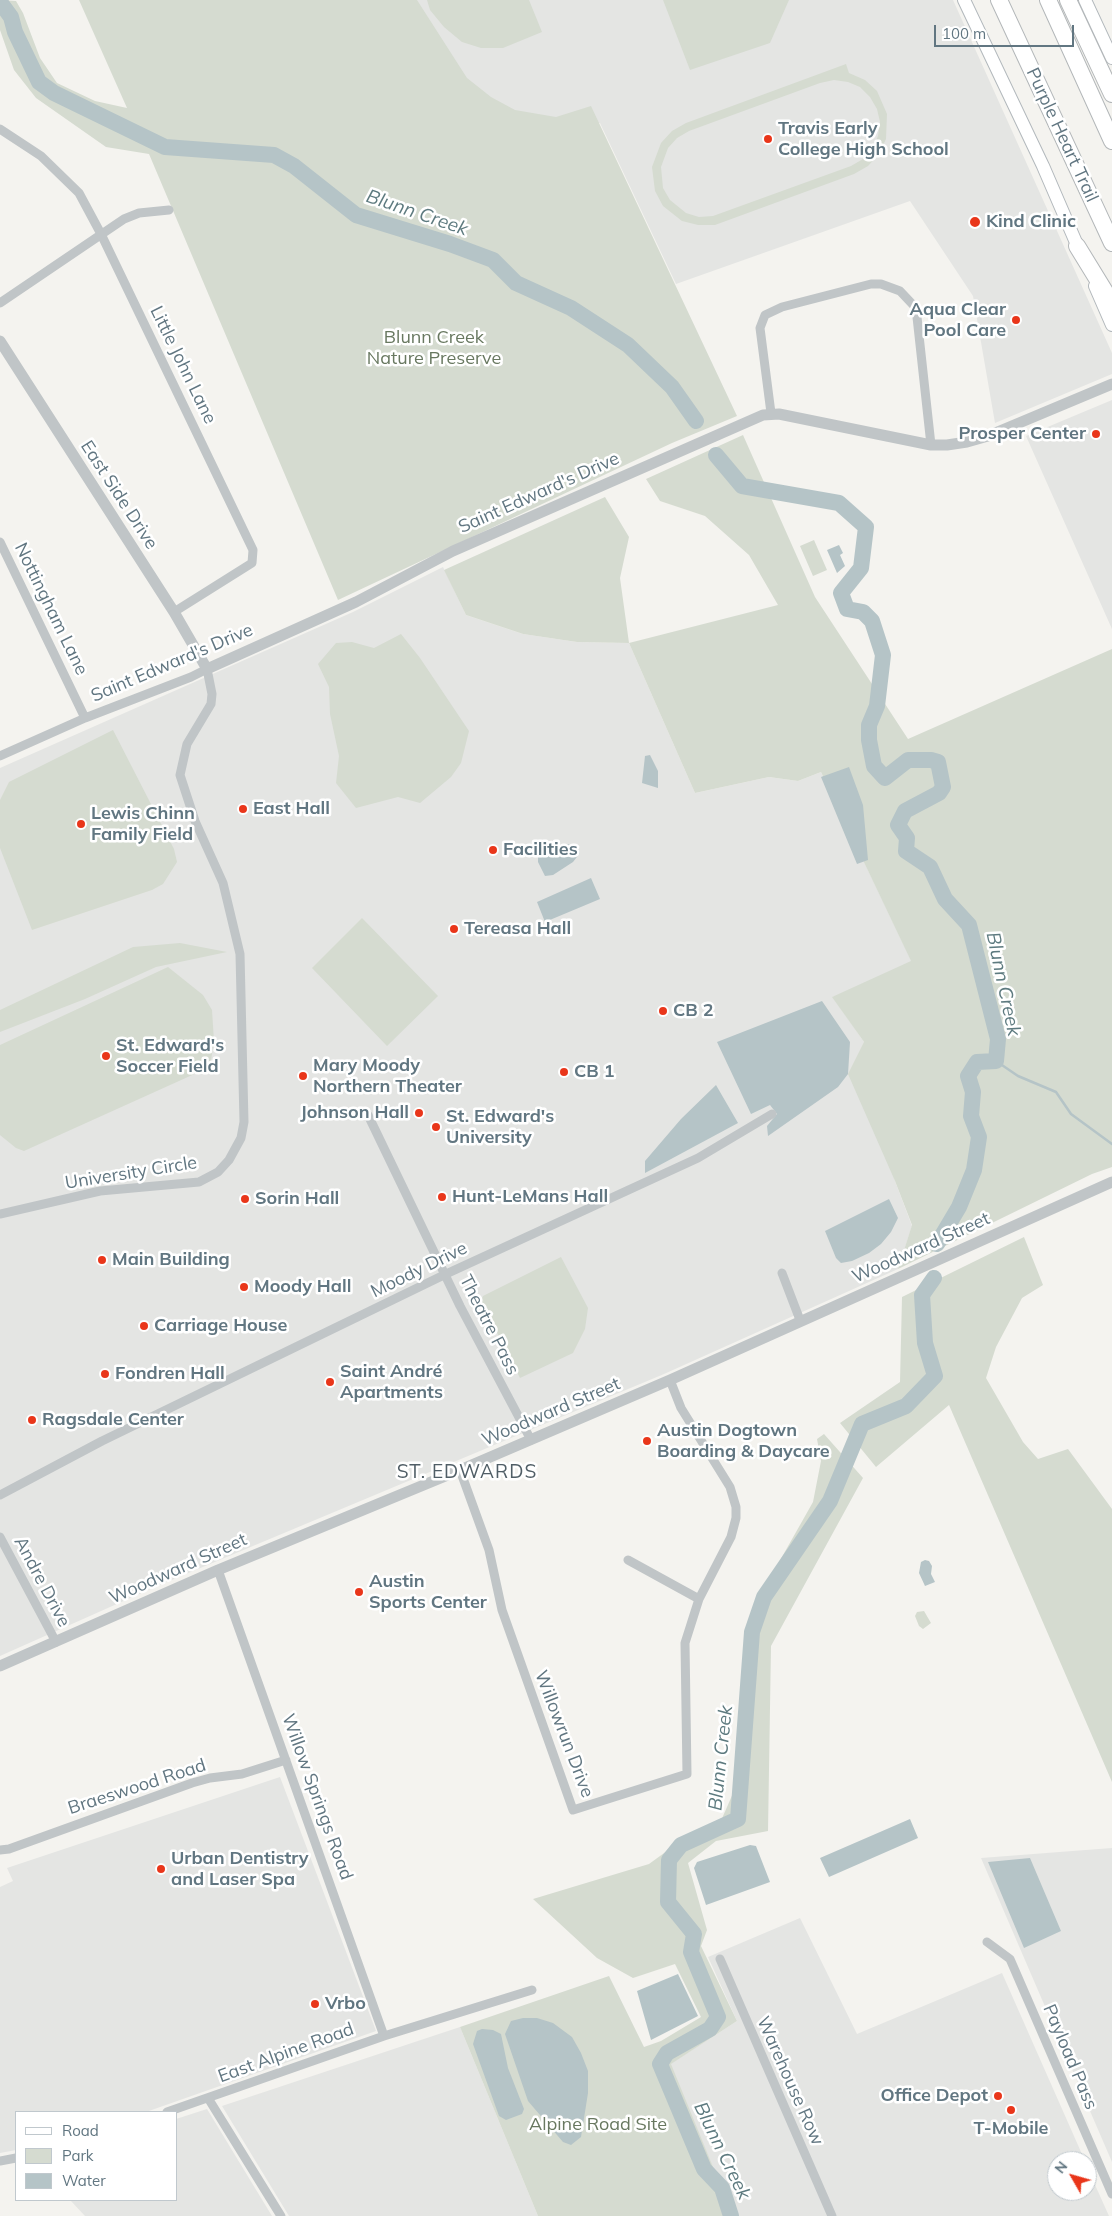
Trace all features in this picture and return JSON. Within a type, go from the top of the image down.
[{"type":"highway","name":"Purple Heart Trail","points":[[1000,0],[1112,243]]},
{"type":"highway","points":[[1048,0],[1112,141]]},
{"type":"highway","points":[[1068,0],[1112,94]]},
{"type":"highway","points":[[1077,246],[1112,303]]},
{"type":"main road","points":[[964,0],[1043,166],[1112,325]]},
{"type":"main road","points":[[1085,0],[1112,58]]},
{"type":"street","name":"Little John Lane","points":[[0,129],[41,156],[79,193],[101,234],[254,550],[252,563],[174,612]]},
{"type":"street","points":[[0,303],[124,219],[139,213],[169,210]]},
{"type":"street","points":[[931,445],[916,308],[900,291],[881,284],[871,284],[782,307],[765,315],[760,328],[771,413],[931,445],[967,442],[988,436],[1112,384]]},
{"type":"street","name":"East Side Drive","points":[[0,341],[174,612],[207,669]]},
{"type":"street","name":"Saint Edward's Drive","points":[[0,756],[85,718],[191,677],[356,602],[453,551],[710,436],[771,413]]},
{"type":"street","name":"Nottingham Lane","points":[[0,542],[85,718]]},
{"type":"street","name":"University Circle","points":[[0,1214],[100,1191],[199,1182],[218,1172],[224,1166],[241,1138],[244,1122],[240,954],[223,883],[195,821],[180,775],[187,744],[211,704],[212,694],[207,669]]},
{"type":"street","name":"Moody Drive","points":[[0,1495],[102,1441],[446,1274],[690,1162],[772,1114]]},
{"type":"street","name":"Theatre Pass","points":[[368,1115],[491,1367],[531,1440]]},
{"type":"street","name":"Woodward Street","points":[[0,1666],[218,1570],[460,1470],[670,1380],[800,1320],[1112,1182]]},
{"type":"street","points":[[782,1273],[800,1320]]},
{"type":"street","name":"Willowrun Drive","points":[[460,1470],[489,1550],[502,1610],[573,1810],[687,1774],[684,1643],[699,1599],[731,1537],[736,1518],[736,1507],[730,1487],[682,1408],[670,1380]]},
{"type":"street","name":"Andre Drive","points":[[0,1537],[56,1642]]},
{"type":"street","points":[[628,1560],[699,1599]]},
{"type":"street","name":"Willow Springs Road","points":[[218,1570],[384,2036]]},
{"type":"street","name":"Braeswood Road","points":[[0,1850],[9,1849],[192,1782],[242,1774],[286,1760]]},
{"type":"street","name":"Payload Pass","points":[[987,1942],[1010,1959],[1112,2194]]},
{"type":"street","name":"Warehouse Row","points":[[720,1959],[832,2216]]},
{"type":"street","name":"East Alpine Road","points":[[170,2111],[384,2036],[532,1990]]},
{"type":"street","points":[[208,2098],[281,2216]]},
{"type":"street","points":[[0,2162],[15,2158]]},
{"type":"shaded area","name":"Travis Early College High School","points":[[402,0],[953,0],[1112,353],[1112,374],[995,423],[973,296],[910,201],[676,284],[600,123],[480,167]]},
{"type":"shaded area","points":[[1112,400],[1112,629],[1026,436]]},
{"type":"shaded area","name":"St. Edward's University","points":[[443,567],[466,615],[523,634],[577,642],[629,643],[695,793],[769,777],[798,781],[821,772],[912,962],[833,997],[864,1042],[895,1181],[912,1226],[898,1269],[664,1374],[155,1587],[0,1656],[0,768],[353,612]]},
{"type":"shaded area","points":[[280,1777],[376,2031],[149,2111],[15,2111],[15,2150],[0,2153],[0,1887],[13,1881],[7,1868]]},
{"type":"shaded area","points":[[1112,1848],[1112,2162],[981,1858]]},
{"type":"shaded area","points":[[800,1918],[857,2034],[1002,1973],[1081,2151],[1047,2151],[1047,2201],[1097,2201],[1097,2189],[1109,2216],[733,2216],[670,2064],[737,2021],[708,1957]]},
{"type":"shaded area","points":[[460,2027],[538,2216],[289,2216],[222,2106]]},
{"type":"shaded area","points":[[207,2109],[272,2216],[85,2216],[71,2201],[178,2201],[178,2118]]},
{"type":"green space","name":"Blunn Creek Nature Preserve","points":[[0,0],[16,1],[23,13],[40,58],[57,83],[95,101],[127,108],[79,0],[417,0],[467,78],[491,97],[515,110],[556,117],[591,106],[737,416],[672,443],[338,600],[149,154],[106,147],[36,98],[14,70],[0,30]]},
{"type":"green space","points":[[427,0],[529,0],[542,32],[503,48],[481,48],[462,42],[444,27],[430,10]]},
{"type":"green space","points":[[663,0],[789,0],[770,43],[690,70]]},
{"type":"green space","points":[[846,64],[849,73],[865,80],[877,91],[887,114],[886,139],[879,154],[868,166],[854,174],[715,225],[698,225],[682,221],[663,206],[655,191],[652,167],[661,143],[672,131],[686,123]],"holes":[[[834,80],[848,82],[860,87],[870,97],[877,109],[880,122],[878,136],[872,149],[863,159],[851,166],[713,216],[699,217],[686,213],[670,200],[663,188],[661,167],[668,148],[677,138],[689,131],[820,83]]]},
{"type":"green space","points":[[743,435],[815,597],[908,739],[1112,649],[1112,1167],[1092,1174],[898,1269],[912,1225],[895,1181],[848,1074],[864,1042],[832,997],[911,961],[821,772],[798,781],[769,777],[695,793],[629,643],[778,605],[749,555],[705,516],[660,501],[646,479]]},
{"type":"green space","points":[[605,497],[629,537],[620,578],[629,643],[577,642],[523,634],[466,615],[444,570]]},
{"type":"green space","points":[[814,540],[827,570],[813,576],[800,546]]},
{"type":"green space","points":[[401,634],[420,658],[469,731],[461,763],[451,777],[420,803],[398,797],[356,808],[336,783],[339,756],[330,714],[329,687],[318,664],[336,643],[352,642],[374,648]]},
{"type":"green space","name":"Lewis Chinn Family Field","points":[[113,730],[174,849],[177,862],[163,884],[152,890],[32,930],[0,848],[0,800],[9,782]]},
{"type":"green space","points":[[362,918],[438,996],[387,1046],[312,968]]},
{"type":"green space","points":[[180,943],[227,952],[156,967],[85,999],[0,1032],[0,1010],[133,947]]},
{"type":"green space","name":"St. Edward's Soccer Field","points":[[168,967],[203,995],[212,1010],[214,1041],[210,1067],[24,1151],[16,1148],[0,1135],[0,1045]]},
{"type":"green space","points":[[1024,1237],[1043,1285],[1022,1298],[996,1347],[986,1378],[1023,1442],[1038,1459],[1068,1449],[1112,1509],[1112,1782],[949,1405],[876,1467],[840,1423],[900,1382],[902,1297]]},
{"type":"green space","points":[[561,1257],[588,1308],[585,1329],[573,1353],[520,1378],[481,1301],[483,1296]]},
{"type":"green space","name":"Alpine Road Site","points":[[824,1434],[863,1478],[771,1646],[768,1831],[716,1841],[688,1863],[707,1930],[701,1946],[737,2021],[671,2064],[733,2216],[538,2216],[460,2027],[609,1976],[644,2047],[661,2041],[701,2017],[675,1964],[633,1978],[597,1958],[533,1899],[649,1864],[682,1840],[720,1823],[734,1791],[747,1639],[761,1594],[813,1502],[821,1461],[817,1439]]},
{"type":"green space","points":[[924,1611],[931,1623],[923,1629],[919,1626],[915,1616],[917,1612]]},
{"type":"water","points":[[839,545],[843,553],[840,555],[845,566],[837,573],[827,550]]},
{"type":"water","points":[[650,755],[658,771],[658,788],[642,783],[645,756]]},
{"type":"water","points":[[849,767],[863,805],[868,860],[857,864],[821,777]]},
{"type":"water","points":[[576,844],[580,853],[573,862],[553,875],[545,876],[538,862],[538,855],[542,850],[557,845]]},
{"type":"water","points":[[591,878],[600,899],[545,922],[537,902]]},
{"type":"water","points":[[822,1001],[850,1042],[848,1074],[838,1087],[768,1136],[767,1126],[777,1114],[770,1105],[751,1114],[717,1042]]},
{"type":"water","points":[[716,1085],[738,1123],[645,1173],[645,1161],[681,1119]]},
{"type":"water","points":[[889,1199],[898,1218],[891,1232],[881,1244],[869,1253],[852,1261],[841,1263],[836,1258],[825,1231]]},
{"type":"water","points":[[929,1561],[932,1566],[931,1574],[935,1582],[925,1586],[919,1573],[921,1562]]},
{"type":"water","points":[[910,1819],[918,1838],[829,1877],[820,1858]]},
{"type":"water","points":[[750,1845],[756,1846],[770,1882],[706,1905],[694,1868],[697,1862]]},
{"type":"water","points":[[1030,1858],[1061,1931],[1024,1948],[988,1862]]},
{"type":"water","points":[[678,1974],[698,2016],[651,2040],[637,1991]]},
{"type":"water","points":[[523,2018],[537,2018],[553,2023],[572,2037],[588,2071],[588,2093],[581,2137],[571,2145],[563,2142],[528,2101],[505,2034],[511,2021]]},
{"type":"water","points":[[482,2029],[493,2030],[501,2034],[508,2068],[524,2109],[522,2114],[506,2120],[499,2116],[473,2044],[477,2031]]},
{"type":"waterway","name":"Blunn Creek","points":[[0,2],[11,17],[15,32],[39,82],[54,93],[165,147],[274,155],[294,166],[356,215],[450,244],[493,260],[516,283],[571,308],[628,345],[672,387],[696,421]]},
{"type":"waterway","name":"Blunn Creek","points":[[716,455],[742,486],[839,503],[866,527],[861,568],[841,593],[847,609],[863,612],[872,621],[883,655],[877,706],[869,725],[869,740],[874,766],[885,778],[908,760],[931,760],[938,762],[943,787],[939,793],[905,811],[898,825],[907,838],[906,851],[930,867],[945,899],[969,925],[998,1039],[996,1061],[977,1062],[968,1076],[973,1092],[971,1116],[979,1137],[974,1170],[959,1207],[937,1244]]},
{"type":"waterway","points":[[996,1061],[1018,1076],[1056,1092],[1071,1114],[1112,1144]]},
{"type":"waterway","name":"Blunn Creek","points":[[731,2216],[722,2188],[704,2169],[660,2064],[667,2053],[710,2029],[718,2017],[691,1952],[694,1934],[668,1902],[669,1860],[681,1845],[738,1819],[752,1632],[764,1597],[830,1501],[862,1424],[906,1406],[935,1376],[925,1343],[922,1295],[934,1278]]},
{"type":"place","name":"Travis Early College High School","points":[[768,139]]},
{"type":"place","name":"Kind Clinic","points":[[975,222]]},
{"type":"place","name":"Aqua Clear Pool Care","points":[[1016,320]]},
{"type":"place","name":"Prosper Center","points":[[1096,434]]},
{"type":"place","name":"East Hall","points":[[243,809]]},
{"type":"place","name":"Lewis Chinn Family Field","points":[[81,824]]},
{"type":"place","name":"Facilities","points":[[493,850]]},
{"type":"place","name":"Tereasa Hall","points":[[454,929]]},
{"type":"place","name":"CB 2","points":[[663,1011]]},
{"type":"place","name":"St. Edward's Soccer Field","points":[[106,1056]]},
{"type":"place","name":"CB 1","points":[[564,1072]]},
{"type":"place","name":"Mary Moody Northern Theater","points":[[303,1076]]},
{"type":"place","name":"Johnson Hall","points":[[419,1113]]},
{"type":"place","name":"St. Edward's University","points":[[436,1127]]},
{"type":"place","name":"Hunt-LeMans Hall","points":[[442,1197]]},
{"type":"place","name":"Sorin Hall","points":[[245,1199]]},
{"type":"place","name":"Main Building","points":[[102,1260]]},
{"type":"place","name":"Moody Hall","points":[[244,1287]]},
{"type":"place","name":"Carriage House","points":[[144,1326]]},
{"type":"place","name":"Fondren Hall","points":[[105,1374]]},
{"type":"place","name":"Saint André Apartments","points":[[330,1382]]},
{"type":"place","name":"Ragsdale Center","points":[[32,1420]]},
{"type":"place","name":"Austin Dogtown Boarding & Daycare","points":[[647,1441]]},
{"type":"place","name":"Austin Sports Center","points":[[359,1592]]},
{"type":"place","name":"Urban Dentistry and Laser Spa","points":[[161,1869]]},
{"type":"place","name":"Vrbo","points":[[315,2004]]},
{"type":"place","name":"Office Depot","points":[[998,2096]]},
{"type":"place","name":"T-Mobile","points":[[1011,2110]]},
{"type":"district","name":"ST. EDWARDS","points":[[467,1472]]}]
